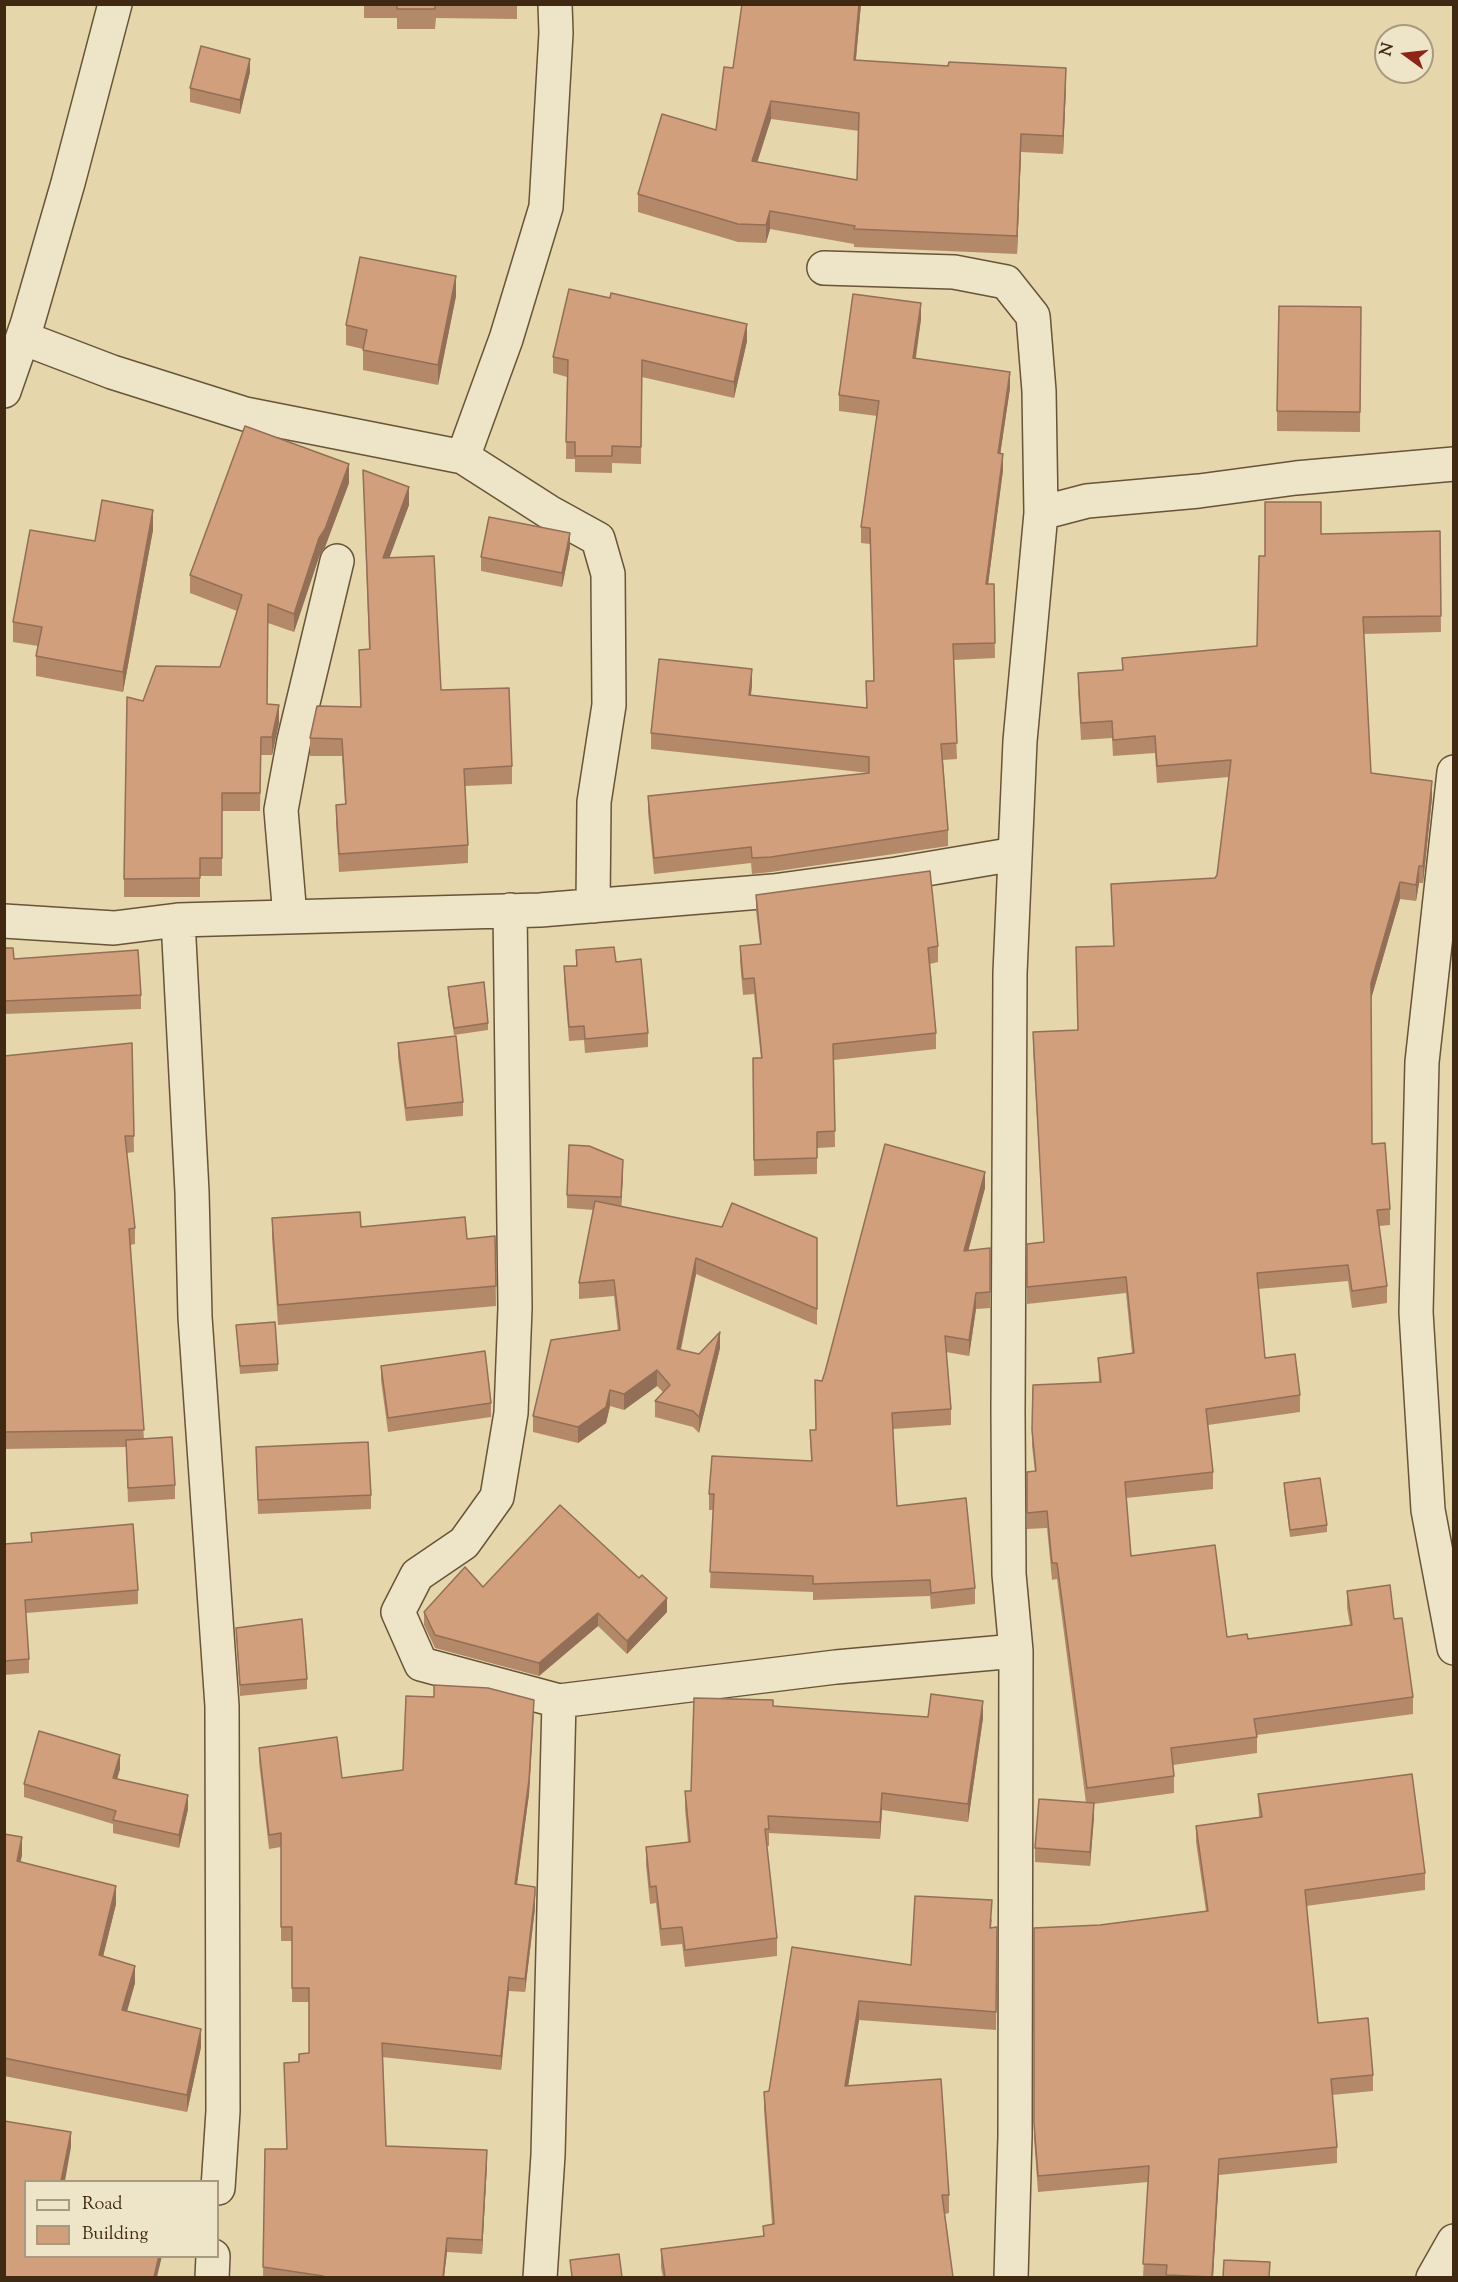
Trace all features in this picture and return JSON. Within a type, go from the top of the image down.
[{"type":"street","points":[[4,390],[23,338],[115,4]]},
{"type":"street","points":[[463,457],[506,339],[546,207],[555,4]]},
{"type":"street","points":[[824,268],[954,272],[1006,282],[1033,316],[1039,391],[1041,513],[1020,741],[1010,973],[1009,1574],[1016,1651],[1016,2136],[1011,2277]]},
{"type":"street","points":[[23,338],[111,372],[245,414],[463,457],[549,512],[598,538],[608,574],[609,705],[594,802],[593,906]]},
{"type":"street","points":[[1041,513],[1087,501],[1199,491],[1296,478],[1454,464]]},
{"type":"street","points":[[290,917],[281,810],[294,740],[337,561]]},
{"type":"street","points":[[1454,772],[1422,1062],[1416,1312],[1428,1510],[1454,1648]]},
{"type":"street","points":[[4,921],[114,928],[178,920],[593,906],[773,891],[897,874],[1015,854]]},
{"type":"street","points":[[510,910],[515,1308],[511,1413],[497,1497],[464,1542],[417,1575],[398,1612],[421,1664],[559,1701],[836,1667],[1016,1651]]},
{"type":"street","points":[[178,920],[192,1192],[195,1317],[222,1706],[223,2111],[219,2180]]},
{"type":"street","points":[[540,2277],[548,2155],[559,1701]]},
{"type":"street","points":[[1433,2277],[1454,2241]]},
{"type":"street","points":[[212,2277],[213,2258]]},
{"type":"building","points":[[397,4],[435,4],[435,9],[397,9]]},
{"type":"building","points":[[742,4],[859,4],[854,60],[948,66],[949,62],[1066,68],[1063,136],[1021,134],[1017,236],[854,229],[855,226],[770,211],[766,225],[738,224],[638,194],[662,114],[716,130],[724,67],[733,68]],"holes":[[[771,101],[859,113],[857,180],[752,161]]]},
{"type":"building","points":[[201,46],[250,59],[240,100],[190,88]]},
{"type":"building","points":[[360,257],[456,276],[438,365],[363,350],[367,330],[346,325]]},
{"type":"building","points":[[569,289],[610,298],[611,293],[747,324],[734,382],[642,360],[641,447],[612,446],[612,456],[575,456],[575,442],[566,442],[568,360],[553,357]]},
{"type":"building","points":[[853,294],[921,303],[913,358],[1010,372],[998,453],[1003,454],[986,584],[994,584],[995,643],[953,644],[957,743],[941,744],[948,830],[771,857],[752,858],[751,847],[654,858],[648,796],[869,773],[869,757],[651,733],[659,659],[752,669],[749,695],[867,708],[866,681],[874,681],[870,528],[861,527],[879,401],[839,395]]},
{"type":"building","points":[[1279,306],[1361,307],[1360,412],[1277,411]]},
{"type":"building","points":[[245,426],[349,464],[325,529],[319,538],[294,614],[268,604],[267,704],[279,705],[272,737],[261,737],[260,793],[222,793],[222,858],[200,858],[200,878],[124,879],[127,697],[143,701],[156,666],[220,667],[242,595],[190,575]]},
{"type":"building","points":[[363,470],[409,487],[383,558],[434,556],[441,690],[509,688],[512,766],[464,769],[468,845],[339,854],[336,805],[346,804],[342,739],[310,738],[317,706],[361,707],[359,650],[370,649]]},
{"type":"building","points":[[102,500],[153,510],[123,672],[36,656],[42,627],[13,622],[30,530],[95,541]]},
{"type":"building","points":[[1265,502],[1321,502],[1321,534],[1440,531],[1441,616],[1363,617],[1371,773],[1432,781],[1423,866],[1419,866],[1416,885],[1400,882],[1371,983],[1372,1144],[1385,1143],[1390,1209],[1377,1210],[1387,1286],[1352,1291],[1348,1265],[1257,1273],[1265,1358],[1295,1354],[1300,1395],[1206,1409],[1213,1472],[1125,1482],[1131,1556],[1215,1545],[1227,1637],[1247,1634],[1248,1639],[1352,1625],[1347,1591],[1390,1585],[1394,1619],[1402,1618],[1413,1697],[1254,1719],[1257,1737],[1171,1748],[1174,1776],[1087,1788],[1057,1563],[1052,1563],[1047,1511],[1027,1513],[1027,1472],[1036,1471],[1032,1430],[1033,1385],[1101,1382],[1098,1358],[1134,1353],[1126,1277],[1027,1287],[1027,1244],[1044,1242],[1033,1032],[1078,1030],[1076,947],[1114,946],[1111,884],[1215,878],[1231,760],[1157,766],[1155,736],[1113,740],[1112,721],[1081,723],[1078,673],[1123,670],[1122,658],[1257,646],[1259,556],[1265,556]]},
{"type":"building","points":[[489,517],[570,533],[562,573],[481,557]]},
{"type":"building","points":[[930,871],[938,946],[928,948],[936,1033],[833,1044],[835,1131],[817,1132],[817,1158],[754,1160],[753,1058],[762,1058],[754,978],[743,979],[740,946],[761,944],[756,895]]},
{"type":"building","points":[[614,947],[616,962],[641,959],[648,1033],[585,1039],[584,1026],[569,1027],[564,966],[577,966],[576,950]]},
{"type":"building","points":[[4,948],[13,948],[14,959],[138,950],[141,995],[4,1001]]},
{"type":"building","points":[[484,982],[488,1023],[454,1028],[448,987]]},
{"type":"building","points":[[456,1036],[463,1102],[406,1108],[398,1043]]},
{"type":"building","points":[[132,1043],[134,1136],[125,1136],[135,1228],[129,1229],[144,1430],[4,1432],[4,1056]]},
{"type":"building","points":[[885,1144],[985,1172],[964,1251],[990,1248],[990,1292],[976,1293],[969,1340],[945,1336],[951,1409],[892,1413],[897,1506],[966,1498],[975,1588],[931,1593],[930,1580],[813,1584],[813,1576],[710,1572],[714,1494],[709,1494],[712,1456],[812,1461],[810,1430],[816,1430],[815,1380],[822,1381],[825,1372]]},
{"type":"building","points":[[569,1145],[589,1146],[623,1160],[621,1197],[567,1195]]},
{"type":"building","points":[[595,1201],[722,1227],[732,1203],[817,1238],[817,1309],[696,1258],[677,1349],[699,1354],[720,1332],[699,1417],[693,1411],[655,1401],[670,1385],[657,1370],[624,1394],[610,1390],[606,1407],[578,1427],[533,1416],[551,1340],[620,1330],[614,1280],[579,1283]]},
{"type":"building","points":[[360,1212],[361,1227],[465,1217],[467,1239],[495,1236],[496,1286],[278,1305],[272,1218]]},
{"type":"building","points":[[275,1322],[278,1364],[240,1366],[236,1325]]},
{"type":"building","points":[[485,1351],[491,1403],[388,1418],[381,1366]]},
{"type":"building","points":[[172,1437],[175,1485],[128,1488],[126,1440]]},
{"type":"building","points":[[368,1442],[371,1495],[258,1500],[256,1447]]},
{"type":"building","points":[[1320,1478],[1327,1525],[1290,1530],[1284,1483]]},
{"type":"building","points":[[560,1505],[639,1578],[642,1575],[667,1598],[627,1641],[598,1613],[539,1663],[435,1635],[424,1612],[465,1567],[483,1587]]},
{"type":"building","points":[[133,1524],[138,1590],[25,1600],[29,1659],[4,1661],[4,1544],[32,1542],[31,1533]]},
{"type":"building","points":[[302,1619],[307,1679],[240,1685],[236,1628]]},
{"type":"building","points":[[434,1685],[488,1688],[534,1700],[529,1780],[515,1884],[535,1887],[535,1894],[525,1979],[509,1977],[501,2056],[382,2043],[386,2146],[487,2150],[482,2240],[447,2238],[443,2277],[323,2277],[263,2267],[265,2149],[287,2149],[284,2063],[299,2062],[299,2054],[309,2053],[309,1988],[292,1988],[292,1927],[281,1927],[281,1833],[269,1835],[259,1748],[337,1737],[342,1778],[403,1770],[406,1696],[434,1697]]},
{"type":"building","points":[[931,1694],[983,1701],[968,1804],[882,1793],[880,1822],[768,1816],[769,1829],[765,1829],[777,1938],[685,1950],[682,1927],[661,1929],[656,1886],[650,1887],[646,1847],[690,1842],[685,1791],[691,1791],[694,1698],[773,1700],[773,1706],[928,1717]]},
{"type":"building","points":[[39,1731],[120,1755],[113,1778],[188,1795],[179,1835],[113,1820],[116,1811],[24,1784]]},
{"type":"building","points":[[1412,1774],[1425,1873],[1305,1890],[1318,2023],[1368,2018],[1373,2075],[1331,2079],[1337,2147],[1219,2159],[1212,2277],[1166,2275],[1167,2265],[1143,2264],[1149,2166],[1038,2176],[1034,2123],[1034,1928],[1100,1925],[1208,1911],[1196,1826],[1262,1817],[1258,1794]]},
{"type":"building","points":[[1039,1799],[1094,1803],[1090,1852],[1035,1848]]},
{"type":"building","points":[[4,1834],[22,1837],[17,1861],[116,1886],[99,1955],[135,1966],[122,2010],[201,2029],[187,2095],[4,2058]]},
{"type":"building","points":[[915,1896],[992,1900],[990,1928],[997,1927],[996,2012],[859,2001],[845,2086],[941,2079],[949,2195],[942,2195],[953,2277],[665,2277],[661,2249],[764,2236],[763,2226],[774,2224],[764,2092],[769,2091],[792,1947],[911,1965]]},
{"type":"building","points":[[4,2121],[71,2132],[61,2180],[24,2180],[24,2258],[159,2258],[154,2277],[4,2277]]},
{"type":"building","points":[[619,2254],[622,2277],[572,2277],[570,2260]]},
{"type":"building","points":[[1224,2260],[1270,2262],[1269,2277],[1223,2277]]}]
